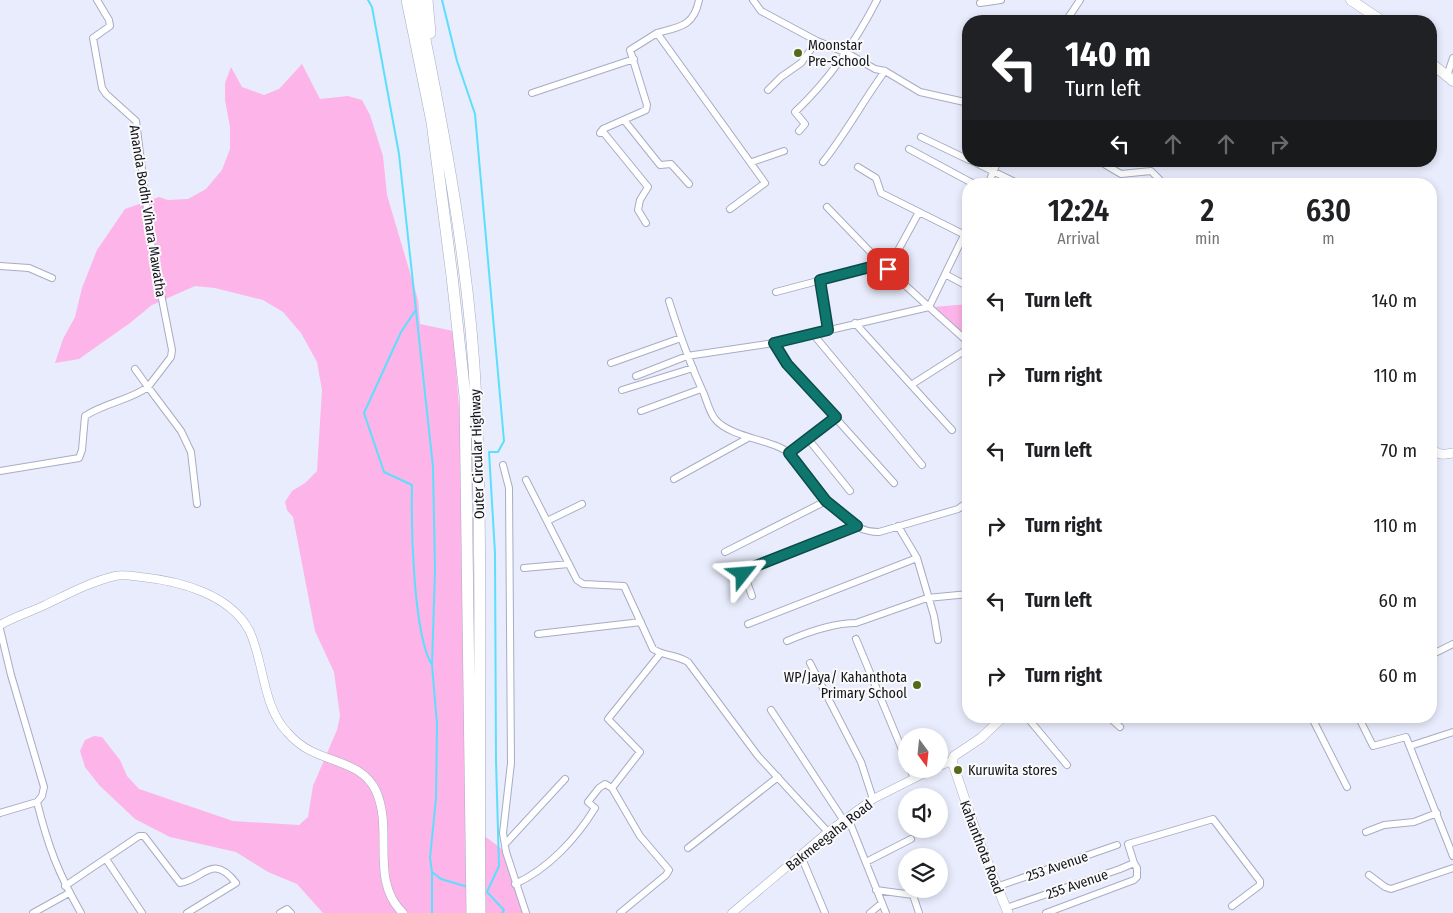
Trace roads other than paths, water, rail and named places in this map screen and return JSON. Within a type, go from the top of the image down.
[{"type":"highway","points":[[401,0],[415,33]]},
{"type":"highway","name":"Outer Circular Highway","points":[[407,0],[432,122],[452,276],[464,396],[475,860],[480,913]]},
{"type":"highway","name":"Outer Circular Highway","points":[[417,0],[436,96],[464,271],[476,399],[481,596],[472,913]]},
{"type":"highway","points":[[427,0],[436,96]]},
{"type":"main road","points":[[1351,0],[1373,15]]},
{"type":"main road","points":[[1437,68],[1450,79]]},
{"type":"main road","points":[[1437,454],[1453,453]]},
{"type":"main road","points":[[952,761],[954,756],[981,738],[997,723]]},
{"type":"main road","name":"Kahanthota Road","points":[[952,761],[996,888],[1007,911]]},
{"type":"street","name":"Ananda Bodhi Vihara Mawatha","points":[[96,0],[110,20],[110,26],[93,38],[102,88],[106,94],[136,121],[152,243],[172,350],[171,357],[148,387]]},
{"type":"street","points":[[646,223],[638,210],[640,200],[648,187],[604,133],[600,133],[603,129],[646,110],[647,105],[630,50],[657,33],[689,23],[697,12],[700,0]]},
{"type":"street","points":[[753,0],[761,11],[817,41],[847,53],[875,69],[885,71],[920,92],[962,101]]},
{"type":"street","points":[[799,131],[805,124],[795,112],[821,88],[847,53],[877,0]]},
{"type":"street","points":[[980,3],[1001,0]]},
{"type":"street","points":[[1070,15],[1080,0]]},
{"type":"street","points":[[657,33],[752,162],[765,183],[730,209]]},
{"type":"street","points":[[768,90],[781,77],[801,62],[817,41]]},
{"type":"street","points":[[1450,79],[1453,58]]},
{"type":"street","points":[[532,93],[634,59]]},
{"type":"street","points":[[823,162],[841,140],[860,104],[885,71]]},
{"type":"street","points":[[624,120],[660,165],[671,164],[689,184]]},
{"type":"street","points":[[921,136],[962,156]]},
{"type":"street","points":[[908,149],[963,178]]},
{"type":"street","points":[[752,162],[784,151]]},
{"type":"street","points":[[858,166],[876,178],[882,193],[962,234]]},
{"type":"street","points":[[984,167],[1006,178]]},
{"type":"street","points":[[991,178],[996,167]]},
{"type":"street","points":[[1109,167],[1121,174],[1151,171],[1155,178]]},
{"type":"street","points":[[827,207],[882,264],[962,337]]},
{"type":"street","points":[[888,269],[919,212]]},
{"type":"street","points":[[929,308],[962,244]]},
{"type":"street","points":[[776,292],[882,264]]},
{"type":"street","points":[[0,266],[28,268],[52,278]]},
{"type":"street","points":[[946,274],[962,283]]},
{"type":"street","points":[[820,280],[828,330]]},
{"type":"street","points":[[669,301],[687,356],[715,419],[748,438],[789,453],[826,501],[857,526],[868,532],[898,526],[958,509],[962,506]]},
{"type":"street","points":[[636,376],[687,356],[774,343],[855,323],[929,308]]},
{"type":"street","points":[[855,323],[952,430]]},
{"type":"street","points":[[813,334],[922,465]]},
{"type":"street","points":[[611,363],[681,338]]},
{"type":"street","points":[[774,343],[787,364],[894,483]]},
{"type":"street","points":[[911,385],[962,352]]},
{"type":"street","points":[[135,368],[181,431],[191,452],[197,504]]},
{"type":"street","points":[[622,390],[693,368]]},
{"type":"street","points":[[0,471],[79,458],[85,416],[98,408],[141,392],[148,387]]},
{"type":"street","points":[[641,411],[701,389]]},
{"type":"street","points":[[789,453],[809,440],[836,417]]},
{"type":"street","points":[[674,479],[748,438]]},
{"type":"street","points":[[809,440],[850,491]]},
{"type":"street","points":[[503,465],[509,488],[510,716],[510,763],[503,832],[515,884],[526,913]]},
{"type":"street","points":[[526,480],[577,580],[583,584],[624,586],[653,649],[660,654],[681,658],[688,662],[758,756],[828,832]]},
{"type":"street","points":[[725,552],[826,501]]},
{"type":"street","points":[[547,521],[582,504]]},
{"type":"street","points":[[752,596],[743,571],[857,526]]},
{"type":"street","points":[[898,526],[917,558],[934,616],[938,640]]},
{"type":"street","points":[[748,624],[917,558]]},
{"type":"street","points":[[524,568],[569,564]]},
{"type":"street","points":[[0,625],[76,590],[117,575],[168,580],[227,605],[237,614],[249,631],[265,690],[286,732],[309,751],[356,769],[368,777],[372,783],[382,804],[384,881],[388,894],[403,913]]},
{"type":"street","points":[[787,641],[809,632],[845,623],[856,623],[928,598],[962,595]]},
{"type":"street","points":[[538,634],[641,622]]},
{"type":"street","points":[[0,629],[11,675],[44,787],[42,796],[37,802],[0,813]]},
{"type":"street","points":[[856,639],[898,740]]},
{"type":"street","points":[[1437,652],[1450,645]]},
{"type":"street","points":[[612,788],[640,752],[608,719],[660,654]]},
{"type":"street","points":[[810,664],[861,762],[873,799]]},
{"type":"street","points":[[771,710],[846,819],[866,862],[886,913]]},
{"type":"street","points":[[1032,723],[1067,765]]},
{"type":"street","points":[[1116,723],[1120,727]]},
{"type":"street","points":[[1315,723],[1347,787]]},
{"type":"street","points":[[1362,723],[1373,746],[1406,737],[1453,856]]},
{"type":"street","points":[[1410,746],[1453,732]]},
{"type":"street","points":[[948,763],[952,761]]},
{"type":"street","points":[[688,848],[778,777]]},
{"type":"street","name":"Bakmeegaha Road","points":[[732,913],[828,832],[873,799],[914,778]]},
{"type":"street","points":[[505,844],[565,779]]},
{"type":"street","points":[[515,884],[526,879],[554,859],[588,819],[595,808],[588,802],[598,788],[605,784],[612,788],[640,836],[670,870],[620,913]]},
{"type":"street","points":[[37,802],[46,839],[65,886],[81,913]]},
{"type":"street","points":[[1366,832],[1384,825],[1414,822],[1437,813]]},
{"type":"street","points":[[1046,913],[1134,880],[1137,877],[1137,868],[1128,844],[1213,819],[1260,881],[1260,885],[1232,906]]},
{"type":"street","points":[[65,886],[139,836],[144,836],[180,883],[207,869],[214,868],[230,875],[236,884],[187,913]]},
{"type":"street","points":[[866,862],[912,839]]},
{"type":"street","name":"253 Avenue","points":[[996,888],[1117,845]]},
{"type":"street","points":[[801,856],[825,913]]},
{"type":"street","points":[[106,859],[142,913]]},
{"type":"street","name":"255 Avenue","points":[[1007,911],[1134,863]]},
{"type":"street","points":[[1369,875],[1385,887],[1391,889],[1453,868]]},
{"type":"street","points":[[876,890],[912,895],[918,913]]},
{"type":"street","points":[[33,913],[69,893]]},
{"type":"street","points":[[870,913],[882,903]]},
{"type":"street","points":[[280,913],[287,909],[291,913]]},
{"type":"waterway","points":[[368,0],[372,7],[399,154],[433,467],[435,570],[432,665],[437,724],[436,798],[430,858],[432,872],[441,879],[468,887]]},
{"type":"waterway","points":[[442,0],[457,61],[475,114],[504,441],[498,452],[489,452],[495,553],[496,761],[499,866],[487,892],[504,910],[502,913]]},
{"type":"waterway","points":[[415,311],[401,332],[364,413],[384,472],[412,485],[414,578],[421,629],[432,665]]},
{"type":"waterway","points":[[432,872],[432,913]]},
{"type":"place","name":"Moonstar Pre-School","points":[[798,53]]},
{"type":"place","name":"WP/Jaya/ Kahanthota Primary School","points":[[917,685]]},
{"type":"place","name":"Kuruwita stores","points":[[958,770]]}]
